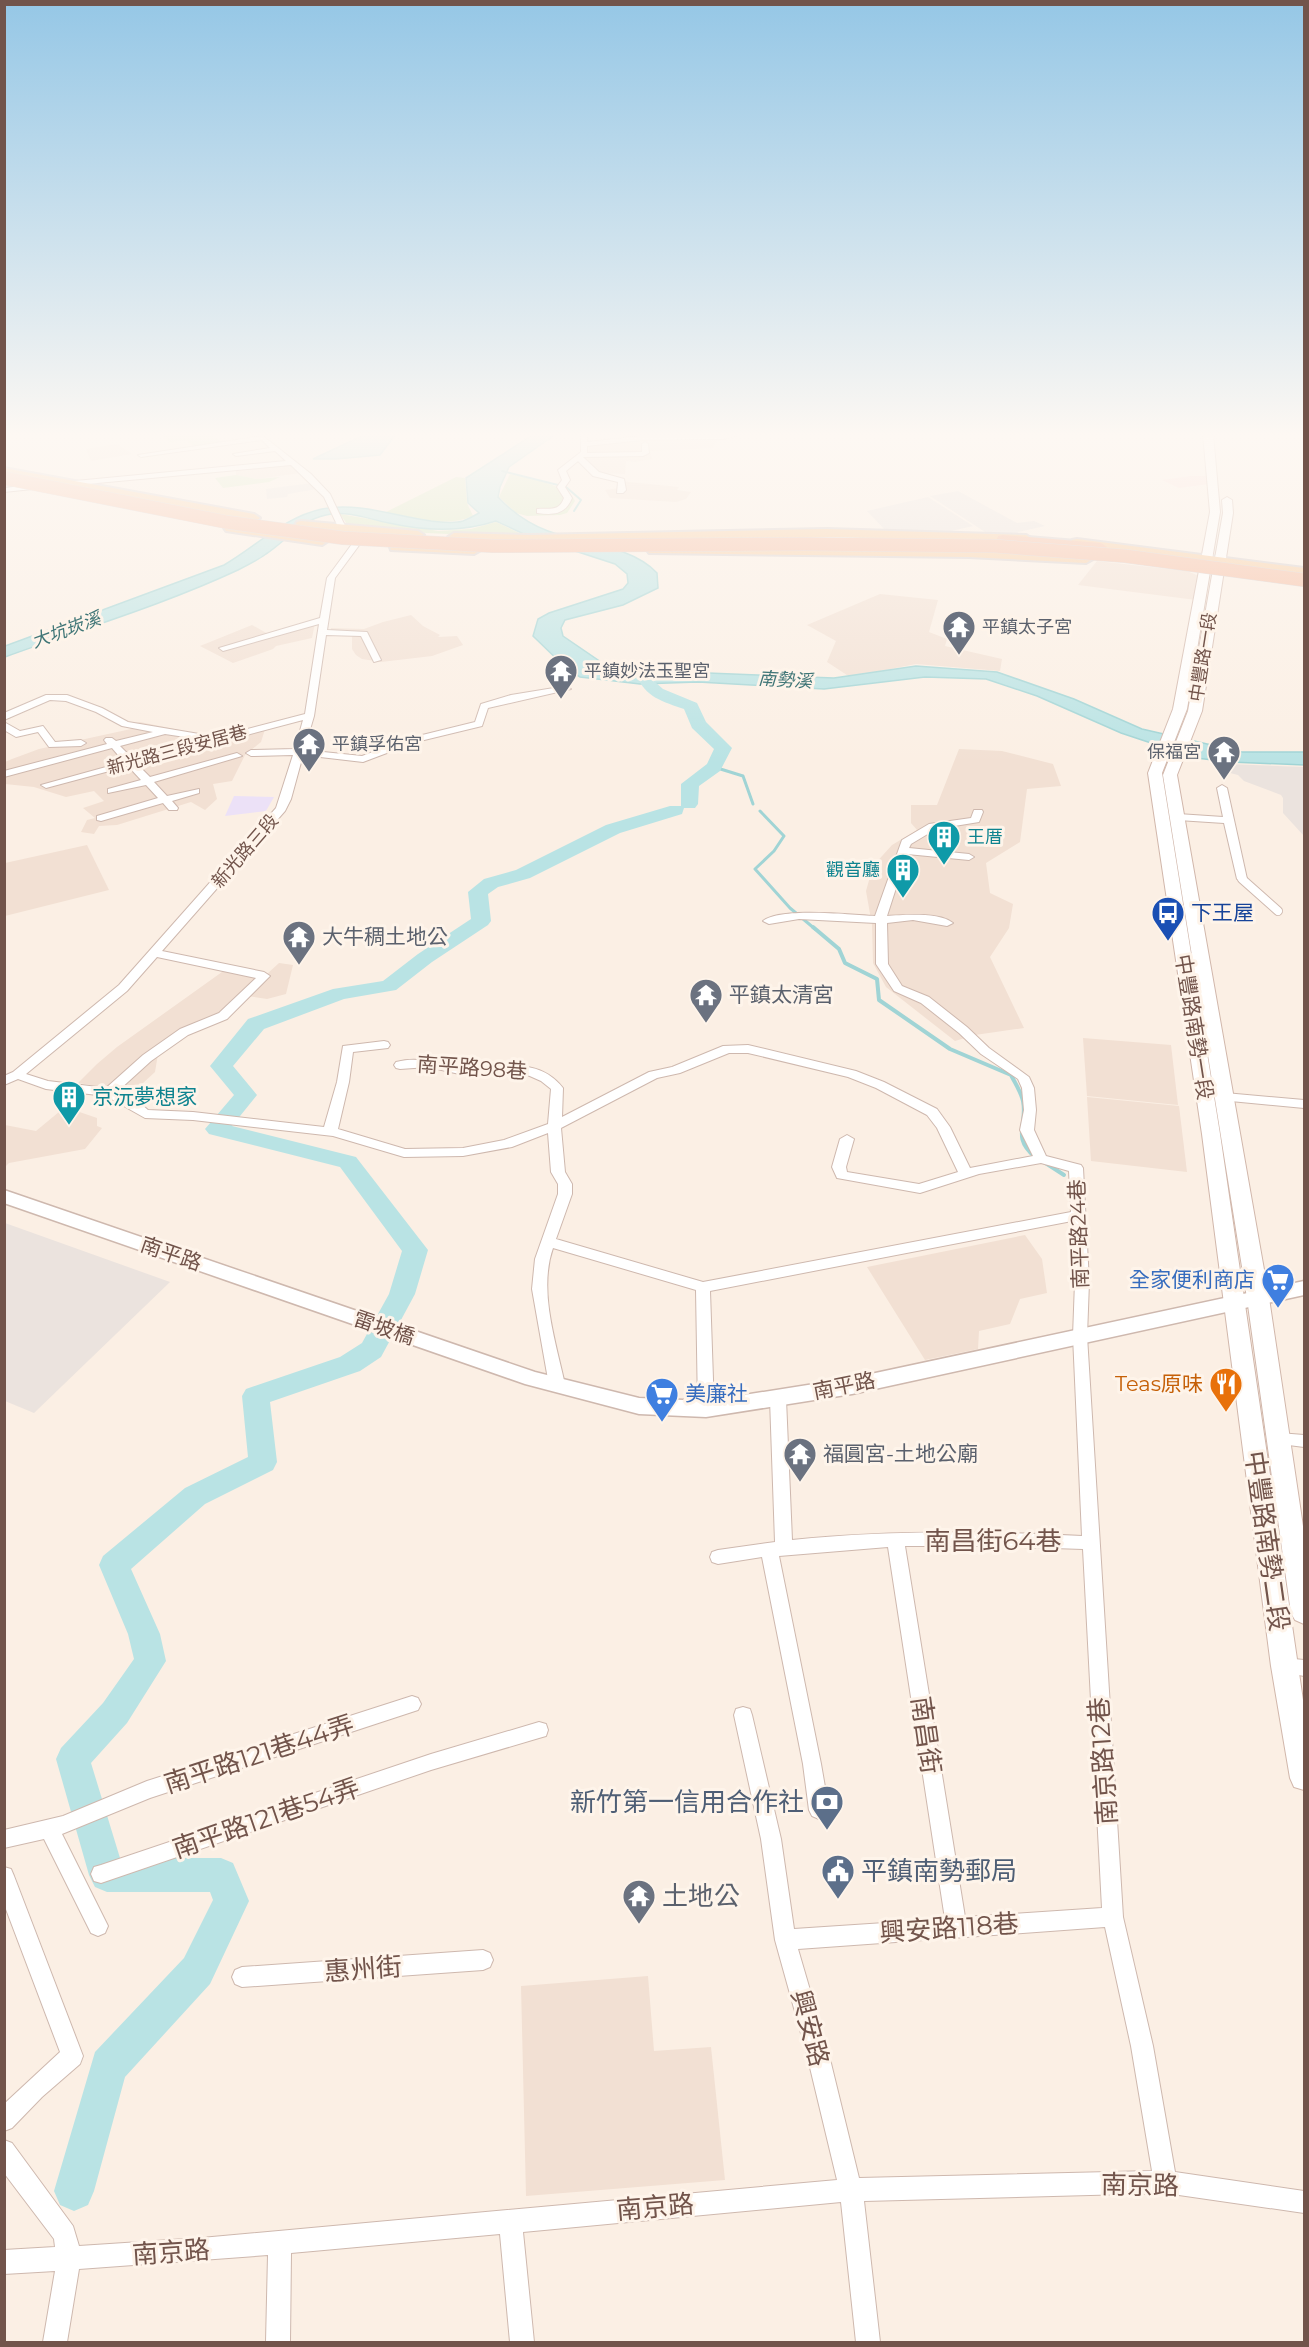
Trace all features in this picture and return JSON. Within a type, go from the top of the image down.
[{"type":"highway","points":[[447,544],[494,546],[919,544],[994,546],[1125,556],[1304,581]]},
{"type":"highway","points":[[652,546],[680,544]]},
{"type":"highway","points":[[1036,544],[1098,552]]},
{"type":"highway","points":[[652,546],[726,550],[1098,552]]},
{"type":"main road","points":[[352,544],[437,550],[564,551],[751,544]]},
{"type":"main road","points":[[834,544],[969,553],[1098,552],[1212,566],[1304,581]]},
{"type":"main road","points":[[1081,544],[1087,544],[1098,552]]},
{"type":"main road","name":"中豐路一段","points":[[1170,755],[1185,736],[1195,711],[1213,544]]},
{"type":"main road","name":"中豐路一段","points":[[1170,755],[1170,733],[1180,709],[1219,544]]},
{"type":"main road","points":[[1170,733],[1185,736]]},
{"type":"main road","name":"中豐路南勢一段","points":[[1170,755],[1155,773],[1170,817],[1225,1097],[1258,1298]]},
{"type":"main road","name":"中豐路南勢一段","points":[[1170,817],[1232,1303]]},
{"type":"main road","name":"中豐路南勢二段","points":[[1258,1298],[1305,1613]]},
{"type":"main road","name":"中豐路南勢二段","points":[[1232,1303],[1294,1667],[1305,1778]]},
{"type":"street","name":"新光路三段","points":[[11,1078],[123,988],[281,809],[286,799],[309,716],[331,578],[356,544]]},
{"type":"street","points":[[223,648],[323,626],[364,634],[377,660]]},
{"type":"street","points":[[251,753],[299,752],[363,759],[413,740],[479,724],[484,706],[511,698],[566,689]]},
{"type":"street","points":[[4,717],[49,697],[67,698],[99,710],[125,724],[218,739]]},
{"type":"street","name":"新光路三段安居巷","points":[[46,785],[309,716]]},
{"type":"street","points":[[4,725],[20,735]]},
{"type":"street","points":[[4,739],[40,728],[52,745],[81,743]]},
{"type":"street","points":[[4,774],[110,742],[165,731]]},
{"type":"street","points":[[110,742],[170,804]]},
{"type":"street","points":[[112,791],[237,756]]},
{"type":"street","points":[[1222,788],[1242,879],[1278,911]]},
{"type":"street","points":[[101,818],[170,804],[195,790]]},
{"type":"street","points":[[847,1139],[839,1167],[842,1176],[920,1189],[932,1187],[946,1179],[966,1173],[1040,1159],[1027,1130],[1030,1110],[1029,1088],[1023,1077],[985,1051],[925,1000],[898,988],[882,964],[881,913],[906,842],[933,826],[975,820],[978,812]]},
{"type":"street","points":[[1170,817],[1229,820]]},
{"type":"street","points":[[903,850],[969,857]]},
{"type":"street","points":[[769,921],[793,917],[882,920],[913,917],[947,922]]},
{"type":"street","points":[[109,1092],[147,1058],[184,1032],[223,1016],[264,976],[156,953]]},
{"type":"street","points":[[333,1132],[331,1127],[347,1049],[384,1046]]},
{"type":"street","points":[[11,1078],[46,1085],[109,1092],[130,1102],[145,1114],[333,1132],[404,1153],[427,1154],[463,1152],[507,1144],[555,1126],[653,1076],[676,1070],[727,1049],[748,1049],[825,1066],[862,1078],[932,1112],[942,1124],[966,1173]]},
{"type":"street","name":"南平路98巷","points":[[400,1065],[431,1064],[465,1071],[499,1067],[540,1073],[557,1088],[554,1135],[558,1172],[565,1184],[565,1194],[542,1258],[539,1289],[557,1385]]},
{"type":"street","points":[[1225,1097],[1305,1104]]},
{"type":"street","name":"南平路24巷","points":[[1040,1159],[1076,1168],[1078,1176],[1082,1282],[1080,1336]]},
{"type":"street","name":"南平路","points":[[4,1196],[337,1312]]},
{"type":"street","points":[[549,1242],[703,1287],[1078,1215]]},
{"type":"street","points":[[703,1287],[706,1409]]},
{"type":"street","name":"南平路","points":[[431,1344],[557,1385],[639,1406],[706,1409],[852,1386],[1305,1288]]},
{"type":"street","name":"雷坡橋","points":[[337,1312],[431,1344]]},
{"type":"street","name":"南京路12巷","points":[[1080,1336],[1113,1917],[1142,2046],[1165,2181]]},
{"type":"street","points":[[777,1398],[777,1548],[819,1810]]},
{"type":"street","points":[[1279,1439],[1305,1441]]},
{"type":"street","name":"南昌街64巷","points":[[718,1557],[777,1548],[988,1537],[1090,1543]]},
{"type":"street","name":"南昌街","points":[[896,1541],[957,1928]]},
{"type":"street","name":"南平路121巷44弄","points":[[4,1839],[57,1826],[147,1790],[412,1704]]},
{"type":"street","name":"興安路","points":[[743,1715],[771,1839],[785,1940],[818,2055],[851,2190],[868,2343]]},
{"type":"street","name":"南平路121巷54弄","points":[[101,1874],[431,1762],[539,1730]]},
{"type":"street","points":[[57,1826],[99,1926]]},
{"type":"street","points":[[4,1876],[72,2056],[4,2121]]},
{"type":"street","name":"興安路118巷","points":[[785,1940],[1113,1917]]},
{"type":"street","name":"惠州街","points":[[243,1977],[483,1960]]},
{"type":"street","points":[[4,2151],[65,2234],[69,2259],[55,2343]]},
{"type":"street","name":"南京路","points":[[4,2262],[280,2242],[851,2190],[1165,2181],[1305,2202]]},
{"type":"street","points":[[510,2221],[522,2343]]},
{"type":"street","points":[[278,2343],[280,2242]]},
{"type":"shaded area","points":[[1097,561],[1187,571],[1199,576],[1196,600],[1078,585]]},
{"type":"shaded area","points":[[880,594],[938,600],[929,632],[947,639],[945,646],[1002,659],[1000,671],[916,664],[850,677],[827,662],[836,641],[807,625]]},
{"type":"shaded area","points":[[411,615],[423,626],[440,635],[438,637],[457,636],[463,645],[432,656],[381,662],[362,659],[356,655],[352,649],[352,635],[330,636],[331,628],[364,629]]},
{"type":"shaded area","points":[[315,623],[312,638],[276,646],[233,663],[200,646],[252,625],[270,635]]},
{"type":"shaded area","points":[[140,722],[219,738],[266,726],[261,742],[245,755],[232,781],[213,784],[217,799],[205,810],[191,802],[117,825],[99,826],[94,834],[81,832],[87,820],[95,818],[83,808],[104,801],[94,791],[66,797],[34,787],[5,784],[5,762],[39,749],[131,729],[128,724]]},
{"type":"shaded area","points":[[959,749],[1002,751],[1053,764],[1061,786],[1027,789],[1020,842],[986,863],[990,893],[1013,904],[1009,928],[990,957],[1024,1028],[975,1035],[955,1041],[886,987],[873,963],[872,925],[866,891],[873,866],[892,845],[917,830],[911,823],[911,805],[937,805]]},
{"type":"shaded area","points":[[1227,764],[1304,767],[1304,836],[1283,813],[1281,795],[1244,781],[1238,775],[1226,772]]},
{"type":"shaded area","points":[[234,796],[274,797],[266,811],[225,816]]},
{"type":"shaded area","points":[[87,845],[109,890],[5,916],[5,863]]},
{"type":"shaded area","points":[[279,963],[293,965],[286,994],[267,999],[241,995],[223,1012],[159,1048],[155,1072],[130,1095],[104,1087],[78,1083],[117,1047],[229,967],[267,974]]},
{"type":"shaded area","points":[[1083,1038],[1171,1045],[1178,1105],[1087,1096]]},
{"type":"shaded area","points":[[1087,1097],[1179,1106],[1187,1172],[1091,1161]]},
{"type":"shaded area","points":[[65,1107],[97,1118],[97,1126],[102,1128],[85,1149],[9,1163],[5,1167],[5,1125],[36,1131]]},
{"type":"shaded area","points":[[5,1223],[170,1282],[34,1413],[5,1401]]},
{"type":"shaded area","points":[[1025,1235],[1042,1259],[1047,1293],[1020,1299],[1010,1324],[979,1331],[978,1349],[925,1360],[867,1267]]},
{"type":"shaded area","points":[[648,1976],[654,2051],[711,2047],[725,2180],[526,2196],[521,1986]]},
{"type":"water","name":"大坑崁溪","points":[[256,544],[280,544],[256,560],[210,583],[152,606],[5,657],[5,646],[224,565]]},
{"type":"water","name":"南勢溪","points":[[552,544],[596,544],[606,546],[634,557],[657,573],[658,588],[623,605],[565,620],[561,628],[563,636],[604,664],[658,671],[834,678],[916,666],[997,672],[1074,699],[1142,729],[1242,752],[1304,752],[1304,765],[1196,758],[1121,733],[1037,696],[986,679],[925,677],[824,689],[698,682],[640,684],[580,677],[567,669],[533,636],[538,619],[549,613],[623,589],[628,583],[627,574],[615,564]]},
{"type":"waterway","points":[[645,675],[651,688],[663,696],[691,706],[698,724],[723,748],[714,767],[690,784],[689,804]]},
{"type":"waterway","points":[[714,767],[743,776],[753,804]]},
{"type":"waterway","points":[[74,2191],[109,2066],[197,1971],[231,1901],[221,1875],[107,1875],[73,1759],[115,1713],[150,1661],[144,1634],[114,1565],[195,1496],[263,1462],[256,1396],[350,1364],[372,1350],[402,1294],[415,1250],[348,1162],[217,1129],[246,1095],[221,1066],[256,1024],[340,993],[389,986],[425,958],[481,921],[478,892],[491,883],[523,874],[613,829],[676,810]]},
{"type":"waterway","points":[[760,811],[784,836],[774,851],[755,869],[790,908],[815,929]]},
{"type":"waterway","points":[[813,927],[839,949],[845,963],[877,979],[879,1000],[950,1049],[1011,1075],[1023,1101],[1022,1137],[1028,1150],[1035,1157]]},
{"type":"waterway","points":[[1044,1162],[1064,1175]]},
{"type":"place","name":"平鎮太子宮","points":[[959,656]]},
{"type":"place","name":"平鎮妙法玉聖宮","points":[[561,700]]},
{"type":"place","name":"平鎮孚佑宮","points":[[309,773]]},
{"type":"place","name":"保福宮","points":[[1224,781]]},
{"type":"place","name":"王厝","points":[[944,866]]},
{"type":"place","name":"觀音廳","points":[[903,899]]},
{"type":"place","name":"下王屋","points":[[1168,942]]},
{"type":"place","name":"大牛稠土地公","points":[[299,966]]},
{"type":"place","name":"平鎮太清宮","points":[[706,1024]]},
{"type":"place","name":"京沅夢想家","points":[[69,1126]]},
{"type":"place","name":"全家便利商店","points":[[1278,1309]]},
{"type":"place","name":"Teas原味","points":[[1226,1413]]},
{"type":"place","name":"美廉社","points":[[662,1423]]},
{"type":"place","name":"福圓宮-土地公廟","points":[[800,1483]]},
{"type":"place","name":"新竹第一信用合作社","points":[[827,1831]]},
{"type":"place","name":"平鎮南勢郵局","points":[[838,1900]]},
{"type":"place","name":"土地公","points":[[639,1925]]}]
